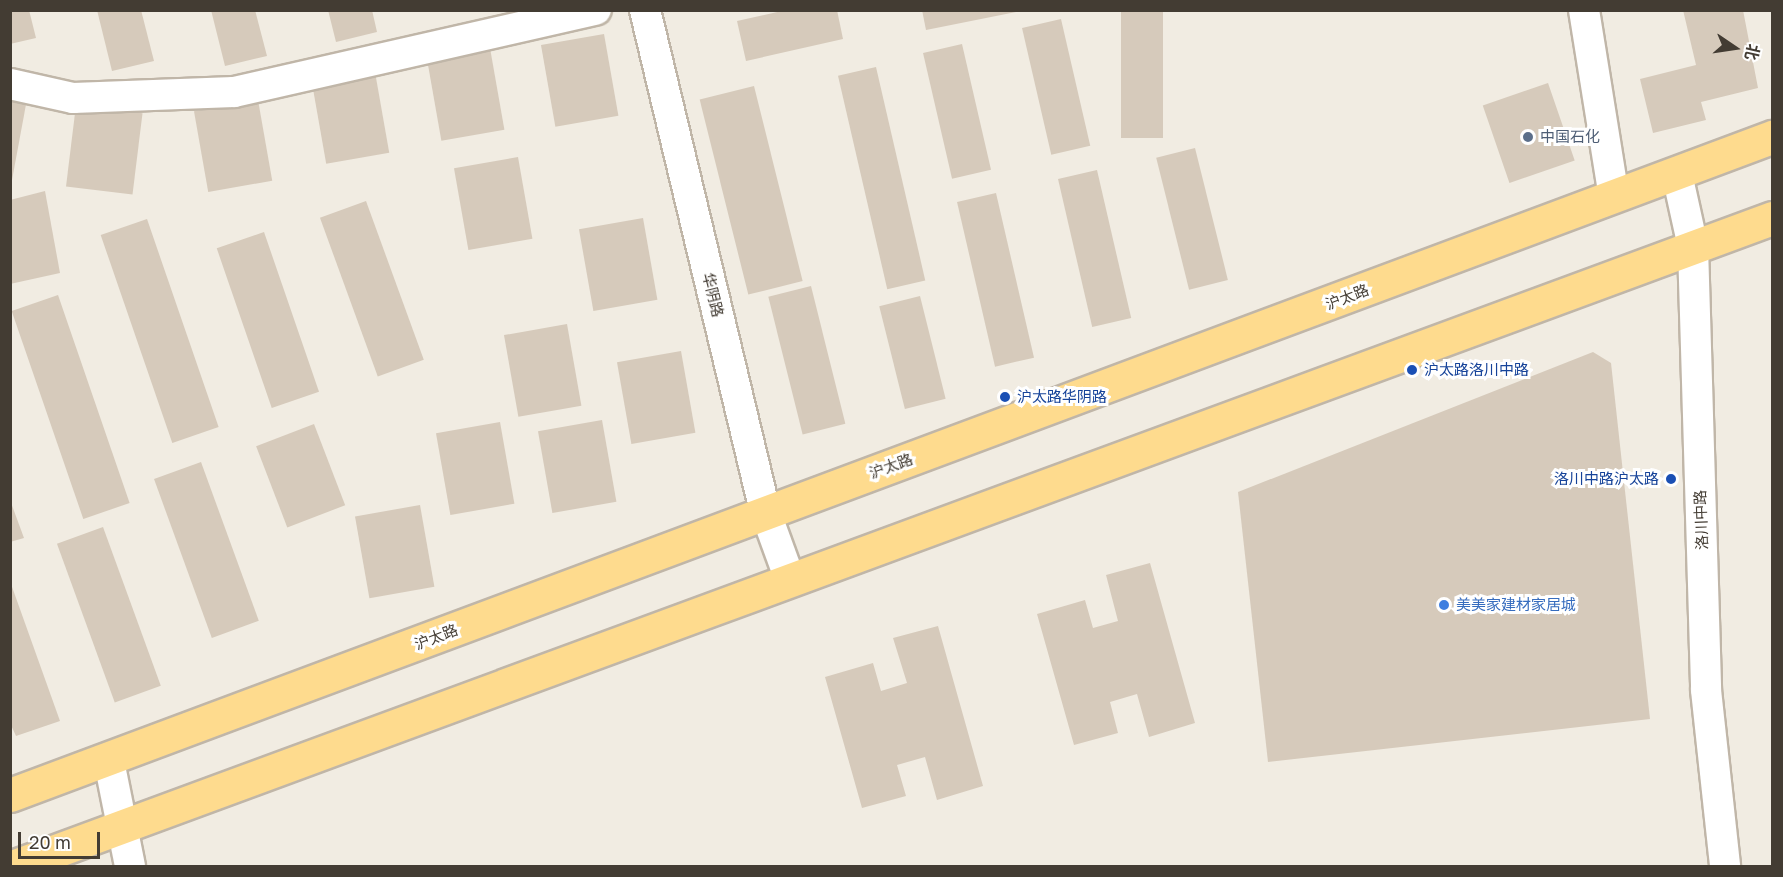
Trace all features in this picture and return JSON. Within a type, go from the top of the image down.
[{"type":"main road","name":"沪太路","points":[[10,795],[109,761],[765,511],[1773,137]]},
{"type":"main road","points":[[15,867],[121,825],[789,577],[1411,355],[1773,218]]},
{"type":"street","points":[[10,84],[73,98],[234,92],[596,10]]},
{"type":"street","name":"华阴路","points":[[645,10],[765,511],[789,577]]},
{"type":"street","points":[[1584,10],[1614,197]]},
{"type":"street","name":"洛川中路","points":[[1677,174],[1693,247],[1706,690],[1725,867]]},
{"type":"street","points":[[109,761],[130,867]]},
{"type":"building","points":[[10,10],[29,10],[36,38],[10,44]]},
{"type":"building","points":[[97,10],[141,10],[154,61],[112,71]]},
{"type":"building","points":[[211,10],[255,10],[267,56],[225,66]]},
{"type":"building","points":[[328,10],[372,10],[377,32],[336,42]]},
{"type":"building","points":[[786,10],[837,10],[843,39],[746,61],[737,21]]},
{"type":"building","points":[[922,10],[1016,10],[1016,12],[926,30]]},
{"type":"building","points":[[1121,10],[1163,10],[1163,138],[1121,138]]},
{"type":"building","points":[[1683,10],[1743,10],[1758,88],[1701,102],[1706,120],[1653,133],[1640,79],[1696,65]]},
{"type":"building","points":[[1061,19],[1090,146],[1051,155],[1022,28]]},
{"type":"building","points":[[604,34],[618,116],[555,127],[541,45]]},
{"type":"building","points":[[962,44],[991,170],[952,179],[923,53]]},
{"type":"building","points":[[490,48],[504,130],[441,141],[427,59]]},
{"type":"building","points":[[876,67],[925,280],[887,289],[838,76]]},
{"type":"building","points":[[375,72],[389,153],[326,164],[312,83]]},
{"type":"building","points":[[1548,83],[1575,161],[1509,183],[1483,105]]},
{"type":"building","points":[[754,86],[803,281],[748,295],[700,100]]},
{"type":"building","points":[[10,97],[27,99],[12,180],[10,180]]},
{"type":"building","points":[[258,100],[272,181],[208,192],[194,111]]},
{"type":"building","points":[[76,105],[143,113],[133,195],[66,186]]},
{"type":"building","points":[[1195,148],[1228,280],[1189,290],[1156,158]]},
{"type":"building","points":[[518,157],[532,239],[468,250],[454,168]]},
{"type":"building","points":[[1097,170],[1131,318],[1092,327],[1058,179]]},
{"type":"building","points":[[45,191],[60,273],[10,284],[10,200]]},
{"type":"building","points":[[996,193],[1034,358],[995,367],[957,202]]},
{"type":"building","points":[[366,201],[424,360],[378,377],[320,218]]},
{"type":"building","points":[[643,218],[657,300],[593,311],[579,229]]},
{"type":"building","points":[[147,219],[219,427],[172,443],[101,235]]},
{"type":"building","points":[[264,232],[319,392],[272,408],[217,248]]},
{"type":"building","points":[[811,286],[845,424],[803,434],[768,297]]},
{"type":"building","points":[[58,295],[130,503],[83,519],[12,311]]},
{"type":"building","points":[[920,296],[946,399],[905,409],[879,306]]},
{"type":"building","points":[[567,324],[581,406],[518,417],[504,335]]},
{"type":"building","points":[[681,351],[695,433],[631,444],[617,362]]},
{"type":"building","name":"美美家建材家居城","points":[[1593,352],[1611,363],[1650,719],[1268,762],[1238,492]]},
{"type":"building","points":[[602,420],[616,502],[552,513],[538,431]]},
{"type":"building","points":[[500,422],[514,504],[450,515],[436,433]]},
{"type":"building","points":[[314,424],[345,505],[287,527],[256,446]]},
{"type":"building","points":[[201,462],[259,621],[212,638],[154,479]]},
{"type":"building","points":[[10,500],[24,538],[10,542]]},
{"type":"building","points":[[420,505],[434,587],[369,598],[355,516]]},
{"type":"building","points":[[103,527],[161,686],[115,703],[57,544]]},
{"type":"building","points":[[1150,563],[1195,723],[1149,737],[1137,694],[1110,702],[1118,733],[1074,745],[1037,614],[1085,600],[1093,628],[1118,621],[1106,575]]},
{"type":"building","points":[[11,584],[60,721],[16,736],[10,723]]},
{"type":"building","points":[[938,626],[983,786],[937,800],[925,757],[897,765],[906,796],[862,808],[825,677],[873,663],[881,691],[907,683],[893,638]]},
{"type":"place","name":"中国石化","points":[[1528,137]]},
{"type":"place","name":"沪太路洛川中路","points":[[1412,370]]},
{"type":"place","name":"沪太路华阴路","points":[[1005,397]]},
{"type":"place","name":"洛川中路沪太路","points":[[1671,479]]},
{"type":"place","name":"美美家建材家居城","points":[[1444,605]]}]
